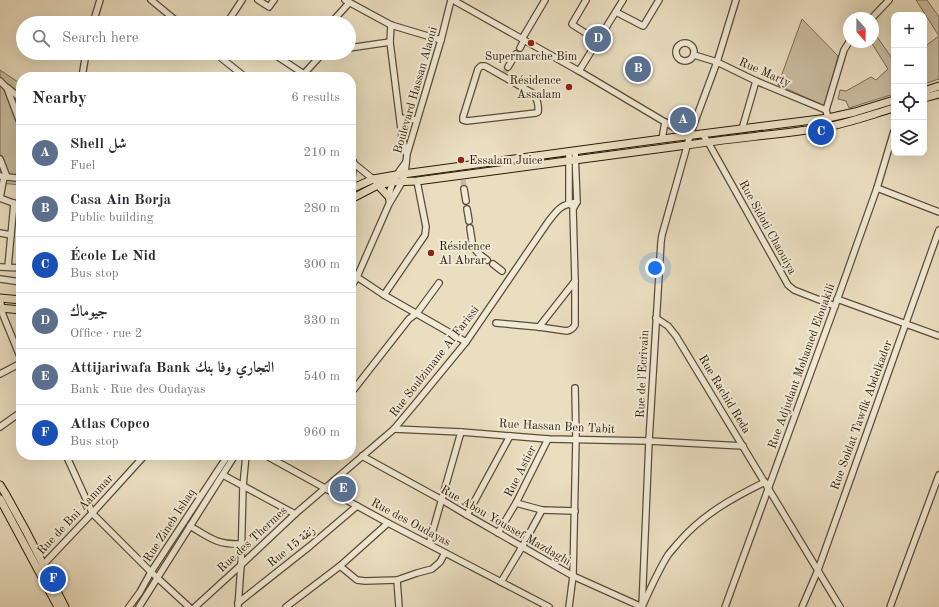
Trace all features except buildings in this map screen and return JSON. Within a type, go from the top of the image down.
[{"type":"main road","points":[[927,90],[939,86]]},
{"type":"main road","points":[[927,97],[939,94]]},
{"type":"main road","points":[[356,187],[373,179],[396,175],[690,134],[703,135],[828,118],[855,112],[891,101]]},
{"type":"main road","points":[[356,196],[378,185],[392,182],[463,177],[573,160],[821,128],[842,124],[891,109]]},
{"type":"main road","points":[[378,185],[389,201]]},
{"type":"main road","points":[[0,298],[16,300]]},
{"type":"main road","points":[[1,308],[16,310]]},
{"type":"main road","points":[[0,485],[5,492],[25,538]]},
{"type":"main road","points":[[0,499],[25,538],[65,607]]},
{"type":"main road","points":[[41,567],[58,607]]},
{"type":"street","points":[[95,16],[100,0]]},
{"type":"street","points":[[151,0],[170,16]]},
{"type":"street","points":[[232,16],[242,0]]},
{"type":"street","points":[[258,0],[269,7],[274,0]]},
{"type":"street","points":[[452,0],[579,71],[665,122],[690,134]]},
{"type":"street","name":"Boulevard Hassan Alaoui","points":[[402,182],[405,174],[406,154],[452,0]]},
{"type":"street","points":[[520,48],[545,0]]},
{"type":"street","points":[[586,0],[572,24],[598,41]]},
{"type":"street","points":[[579,71],[623,0]]},
{"type":"street","points":[[616,12],[643,26],[659,0]]},
{"type":"street","name":"Rue de l'Ecrivain","points":[[642,607],[649,441],[662,235],[690,134],[717,62],[736,0]]},
{"type":"street","points":[[878,12],[889,0]]},
{"type":"street","points":[[336,16],[347,1],[391,25],[441,40]]},
{"type":"street","points":[[391,25],[390,42],[402,138],[406,154]]},
{"type":"street","points":[[356,47],[390,42]]},
{"type":"street","points":[[828,118],[826,110],[845,48]]},
{"type":"street","points":[[508,67],[516,54]]},
{"type":"street","name":"Rue Marty","points":[[694,55],[717,62],[756,81],[826,110]]},
{"type":"street","points":[[83,72],[85,60]]},
{"type":"street","points":[[224,60],[239,72]]},
{"type":"street","points":[[282,60],[299,72]]},
{"type":"street","points":[[306,72],[317,60]]},
{"type":"street","points":[[485,66],[504,75],[534,94],[539,110],[538,112],[465,121],[463,120],[479,67],[485,66]]},
{"type":"street","points":[[742,129],[756,81]]},
{"type":"street","points":[[0,82],[16,94]]},
{"type":"street","points":[[7,88],[16,112]]},
{"type":"street","points":[[400,118],[417,120]]},
{"type":"street","points":[[662,139],[665,122]]},
{"type":"street","name":"Rue Sidoti Chaouiya","points":[[703,135],[788,285],[794,290],[835,306]]},
{"type":"street","name":"Rue Adjudant Mohamed Elouakili","points":[[725,607],[835,306],[877,188],[891,141]]},
{"type":"street","points":[[571,206],[576,202],[572,151]]},
{"type":"street","points":[[0,159],[4,177],[0,198],[14,203],[8,268]]},
{"type":"street","points":[[496,323],[567,331],[573,329],[575,325],[575,280],[571,206],[573,160]]},
{"type":"street","name":"Boulevard Hassan Alaoui","points":[[396,175],[406,162]]},
{"type":"street","points":[[356,165],[378,185]]},
{"type":"street","points":[[389,201],[392,182],[396,175]]},
{"type":"street","points":[[4,177],[16,178]]},
{"type":"street","points":[[384,295],[425,235],[426,227],[418,181]]},
{"type":"street","points":[[402,182],[389,201],[357,277],[384,295],[466,342]]},
{"type":"street","points":[[877,188],[939,212]]},
{"type":"street","points":[[464,189],[466,201]]},
{"type":"street","name":"Rue Soulzimane Al Farissi","points":[[326,488],[394,429],[466,342],[552,217],[563,205],[571,206]]},
{"type":"street","points":[[467,209],[469,221]]},
{"type":"street","points":[[470,228],[472,241]]},
{"type":"street","name":"Rue Soldat Tawfik Abdelkader","points":[[802,607],[818,570],[939,230]]},
{"type":"street","points":[[0,233],[11,235]]},
{"type":"street","points":[[474,248],[487,260]]},
{"type":"street","points":[[493,264],[502,271]]},
{"type":"street","points":[[0,267],[16,268]]},
{"type":"street","points":[[0,279],[16,281]]},
{"type":"street","points":[[539,327],[575,280]]},
{"type":"street","points":[[356,387],[439,283]]},
{"type":"street","points":[[0,298],[1,308],[16,347]]},
{"type":"street","points":[[837,299],[939,336]]},
{"type":"street","name":"Rue Rachid Reda","points":[[656,318],[672,330],[676,336],[840,607]]},
{"type":"street","points":[[0,374],[16,366]]},
{"type":"street","points":[[568,607],[573,576],[575,511],[576,440],[574,388]]},
{"type":"street","points":[[0,427],[16,416]]},
{"type":"street","name":"Rue Hassan Ben Tabit","points":[[394,429],[461,432],[548,439],[649,441],[743,446]]},
{"type":"street","points":[[429,544],[461,432]]},
{"type":"street","points":[[467,515],[510,436]]},
{"type":"street","name":"Rue Astier","points":[[498,533],[516,503],[548,439]]},
{"type":"street","name":"Rue Abou Youssef Mazdaghi","points":[[362,456],[442,500],[573,576],[642,607]]},
{"type":"street","points":[[68,460],[92,513],[157,578],[190,607]]},
{"type":"street","name":"Rue de Bni Aammar","points":[[41,567],[140,460]]},
{"type":"street","name":"Rue Zineb Ishaq","points":[[130,607],[151,572],[225,460]]},
{"type":"street","name":"Rue Zineb Ishaq","points":[[138,607],[232,460]]},
{"type":"street","points":[[238,605],[246,460]]},
{"type":"street","name":"Rue des Oudayas","points":[[275,460],[388,523],[548,607]]},
{"type":"street","points":[[223,475],[295,514]]},
{"type":"street","points":[[890,607],[939,475]]},
{"type":"street","points":[[642,607],[669,554],[684,536],[704,518],[722,505],[765,482]]},
{"type":"street","name":"Rue des Thermes","points":[[195,607],[241,566],[295,514],[326,488]]},
{"type":"street","points":[[516,503],[542,510],[575,511]]},
{"type":"street","name":"Rue 15 زنقة","points":[[238,605],[357,506]]},
{"type":"street","points":[[501,582],[542,510]]},
{"type":"street","points":[[286,607],[340,566],[388,523]]},
{"type":"street","points":[[190,526],[220,543],[230,545],[242,544]]},
{"type":"street","points":[[340,566],[357,580],[398,580],[432,569],[440,562],[445,553]]},
{"type":"street","points":[[398,580],[399,607]]},
{"type":"shaded area","points":[[916,0],[927,0],[939,17],[939,36],[927,17],[927,12],[924,12]]},
{"type":"shaded area","points":[[802,19],[838,56],[825,106],[778,85]]},
{"type":"shaded area","points":[[939,36],[939,79],[927,83],[927,48],[927,45]]},
{"type":"shaded area","points":[[879,40],[891,57],[891,95],[849,108],[846,101],[838,99],[840,90],[846,91],[871,77],[876,80],[888,69],[875,48],[879,48]]},
{"type":"shaded area","points":[[0,70],[16,81],[16,185],[0,183]]},
{"type":"tunnel","points":[[504,74],[508,67]]},
{"type":"tunnel","points":[[463,180],[464,189]]},
{"type":"place","name":"جيوماك","points":[[598,39]]},
{"type":"place","name":"Supermarche Bim","points":[[531,43]]},
{"type":"place","name":"Casa Ain Borja","points":[[638,69]]},
{"type":"place","name":"Résidence Assalam","points":[[569,87]]},
{"type":"place","name":"Shell شل","points":[[683,120]]},
{"type":"place","name":"École Le Nid","points":[[821,132]]},
{"type":"place","name":"Essalam Juice","points":[[461,160]]},
{"type":"place","name":"Résidence Al Abrar","points":[[431,253]]},
{"type":"place","name":"Attijariwafa Bank التجاري وفا بنك","points":[[343,489]]},
{"type":"place","name":"Atlas Copco","points":[[53,579]]}]
